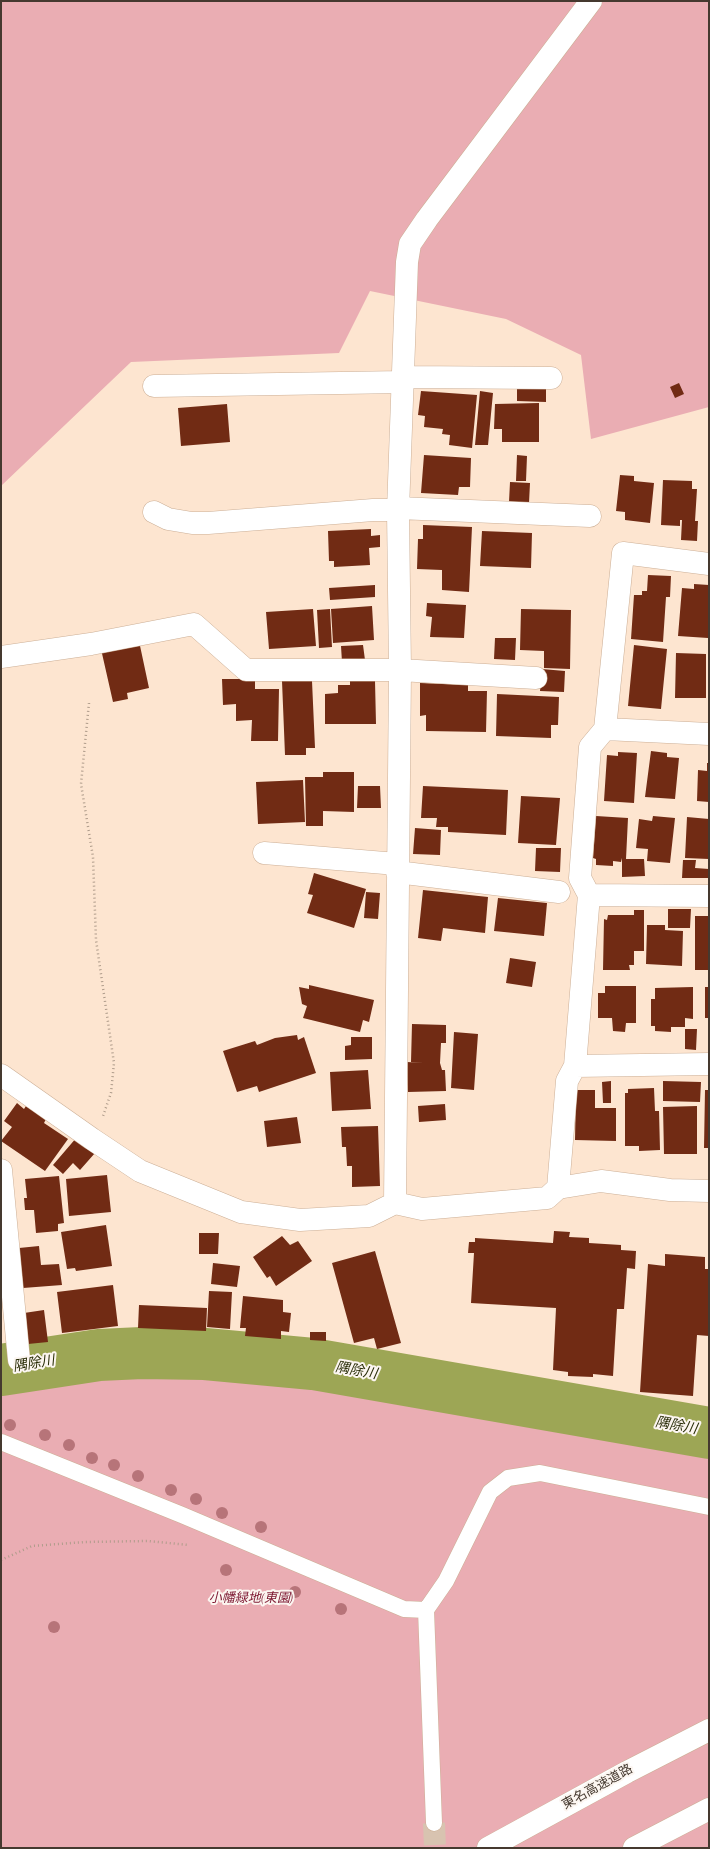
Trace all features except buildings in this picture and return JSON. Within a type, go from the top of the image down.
[{"type":"main road","points":[[395,1203],[400,670],[398,509],[407,262],[410,244],[591,1]]},
{"type":"main road","points":[[154,386],[403,379],[551,378]]},
{"type":"main road","points":[[154,512],[168,519],[192,523],[398,509],[590,516]]},
{"type":"main road","points":[[558,1188],[567,1081],[575,1066],[589,895],[580,878],[590,747],[605,729],[623,553],[709,564]]},
{"type":"main road","points":[[1,657],[91,644],[194,624],[246,670],[400,670],[536,678]]},
{"type":"main road","points":[[605,729],[709,734]]},
{"type":"main road","points":[[264,853],[397,868],[559,892]]},
{"type":"main road","points":[[589,895],[709,896]]},
{"type":"main road","points":[[575,1066],[709,1064]]},
{"type":"main road","points":[[1,1075],[140,1171],[241,1212],[300,1220],[369,1216],[395,1203],[422,1209],[547,1198],[558,1188],[601,1181],[670,1190],[709,1191]]},
{"type":"main road","points":[[1,1170],[19,1360]]},
{"type":"main road","name":"東名高速道路","points":[[488,1848],[627,1772],[709,1730]]},
{"type":"main road","points":[[634,1848],[709,1809]]},
{"type":"lane","points":[[1,1442],[404,1610],[426,1610]]},
{"type":"lane","points":[[434,1823],[426,1610],[446,1581],[490,1492],[508,1478],[540,1473],[709,1507]]},
{"type":"path","points":[[89,703],[81,784],[93,857],[96,940],[114,1063],[111,1093],[92,1139]]},
{"type":"path","points":[[1,1560],[32,1546],[85,1542],[148,1541],[200,1546],[228,1536]]},
{"type":"green space","points":[[1,1],[709,1],[709,407],[591,439],[581,355],[506,319],[370,291],[339,353],[131,362],[1,486]]},
{"type":"green space","name":"小幡緑地(東園)","points":[[83,1343],[202,1343],[362,1363],[709,1426],[709,1848],[1,1848],[1,1387],[29,1364]]},
{"type":"waterway","name":"隅除川","points":[[1,1370],[99,1355],[142,1353],[205,1354],[313,1364],[709,1433]]},
{"type":"tunnel","points":[[434,1823],[435,1848]]}]
